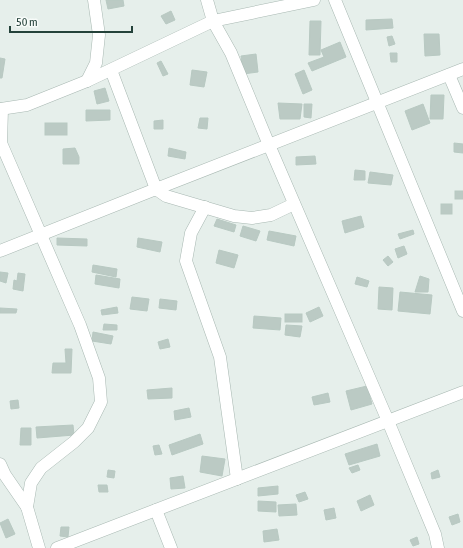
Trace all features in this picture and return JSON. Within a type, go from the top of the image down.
[{"type":"street","points":[[87,81],[96,63],[99,35],[94,0]]},
{"type":"street","points":[[207,0],[213,22],[231,53],[294,204],[388,421],[435,534],[438,548]]},
{"type":"street","points":[[27,507],[31,483],[41,468],[74,442],[88,428],[101,402],[99,378],[80,324],[1,143],[1,109],[27,105],[87,81],[213,22],[314,0]]},
{"type":"street","points":[[335,0],[463,311]]},
{"type":"street","points":[[0,251],[463,69]]},
{"type":"street","points":[[112,70],[156,189],[166,196],[205,208],[234,216],[252,218],[271,215],[294,204]]},
{"type":"street","points":[[449,75],[463,108]]},
{"type":"street","points":[[205,208],[191,233],[186,261],[220,356],[237,479]]},
{"type":"street","points":[[57,548],[463,392]]},
{"type":"street","points":[[0,464],[5,475],[27,507],[39,548]]},
{"type":"street","points":[[156,510],[171,548]]},
{"type":"building","points":[[106,0],[123,0],[124,6],[108,9]]},
{"type":"building","points":[[171,11],[175,20],[166,24],[161,16]]},
{"type":"building","points":[[392,19],[393,28],[366,30],[366,20]]},
{"type":"building","points":[[310,21],[321,21],[320,55],[309,55]]},
{"type":"building","points":[[424,34],[439,34],[440,55],[425,56]]},
{"type":"building","points":[[392,36],[395,44],[389,46],[387,37]]},
{"type":"building","points":[[340,42],[346,57],[312,71],[308,63],[324,57],[321,50]]},
{"type":"building","points":[[390,53],[397,53],[397,62],[391,62]]},
{"type":"building","points":[[256,54],[258,72],[243,74],[241,56]]},
{"type":"building","points":[[0,58],[5,59],[2,78],[0,78]]},
{"type":"building","points":[[161,61],[168,74],[163,76],[157,63]]},
{"type":"building","points":[[192,70],[207,72],[204,87],[190,85]]},
{"type":"building","points":[[304,70],[312,90],[303,94],[295,74]]},
{"type":"building","points":[[105,88],[109,101],[97,104],[94,91]]},
{"type":"building","points":[[431,95],[444,95],[443,119],[430,119]]},
{"type":"building","points":[[278,103],[302,104],[300,119],[280,119]]},
{"type":"building","points":[[304,104],[312,104],[311,118],[304,117]]},
{"type":"building","points":[[423,104],[430,123],[412,130],[405,111]]},
{"type":"building","points":[[86,110],[110,110],[110,120],[86,121]]},
{"type":"building","points":[[200,118],[208,118],[207,129],[198,128]]},
{"type":"building","points":[[163,120],[163,129],[154,129],[154,121]]},
{"type":"building","points":[[45,123],[67,123],[67,135],[45,135]]},
{"type":"building","points":[[454,143],[463,144],[463,153],[454,152]]},
{"type":"building","points":[[75,148],[79,157],[79,164],[63,164],[63,149]]},
{"type":"building","points":[[169,148],[186,152],[185,159],[168,156]]},
{"type":"building","points":[[315,156],[316,164],[296,165],[296,157]]},
{"type":"building","points":[[355,170],[365,171],[365,180],[354,180]]},
{"type":"building","points":[[370,172],[393,175],[391,185],[368,183]]},
{"type":"building","points":[[455,191],[463,191],[463,199],[455,199]]},
{"type":"building","points":[[441,204],[452,204],[452,214],[441,214]]},
{"type":"building","points":[[361,216],[364,227],[345,233],[342,221]]},
{"type":"building","points":[[217,219],[236,225],[234,232],[214,226]]},
{"type":"building","points":[[243,226],[260,231],[256,241],[240,236]]},
{"type":"building","points":[[413,230],[414,234],[400,239],[398,234]]},
{"type":"building","points":[[269,231],[296,236],[294,246],[267,240]]},
{"type":"building","points":[[57,238],[87,239],[87,246],[57,245]]},
{"type":"building","points":[[138,238],[162,242],[160,252],[137,247]]},
{"type":"building","points":[[404,246],[407,254],[398,258],[395,249]]},
{"type":"building","points":[[219,250],[238,255],[234,268],[216,263]]},
{"type":"building","points":[[388,256],[393,262],[388,266],[383,260]]},
{"type":"building","points":[[93,265],[117,269],[116,277],[92,272]]},
{"type":"building","points":[[0,272],[8,273],[6,283],[0,281]]},
{"type":"building","points":[[18,273],[25,274],[23,291],[13,289],[14,280],[17,281]]},
{"type":"building","points":[[96,275],[120,279],[119,288],[95,284]]},
{"type":"building","points":[[420,276],[429,279],[428,292],[415,292]]},
{"type":"building","points":[[357,277],[369,281],[367,287],[355,284]]},
{"type":"building","points":[[379,287],[393,288],[392,310],[378,309]]},
{"type":"building","points":[[400,292],[432,295],[430,314],[398,311]]},
{"type":"building","points":[[132,297],[149,299],[147,311],[130,309]]},
{"type":"building","points":[[160,299],[177,301],[176,310],[159,308]]},
{"type":"building","points":[[117,307],[118,313],[102,315],[101,310]]},
{"type":"building","points":[[319,307],[323,316],[310,322],[306,313]]},
{"type":"building","points":[[0,308],[17,309],[16,313],[0,313]]},
{"type":"building","points":[[285,314],[302,314],[302,322],[285,322]]},
{"type":"building","points":[[254,316],[281,318],[280,330],[253,328]]},
{"type":"building","points":[[104,324],[117,325],[117,330],[103,330]]},
{"type":"building","points":[[286,325],[302,326],[300,337],[285,335]]},
{"type":"building","points":[[93,332],[113,336],[111,344],[92,341]]},
{"type":"building","points":[[168,339],[170,347],[160,349],[158,342]]},
{"type":"building","points":[[65,349],[72,349],[71,373],[52,373],[53,363],[66,363]]},
{"type":"building","points":[[367,386],[372,404],[351,410],[346,391]]},
{"type":"building","points":[[172,388],[172,398],[148,399],[147,390]]},
{"type":"building","points":[[328,393],[330,402],[314,405],[312,397]]},
{"type":"building","points":[[18,400],[19,408],[11,409],[10,401]]},
{"type":"building","points":[[189,408],[191,417],[175,420],[174,411]]},
{"type":"building","points":[[73,425],[74,435],[37,438],[36,427]]},
{"type":"building","points":[[21,428],[31,428],[31,445],[20,445]]},
{"type":"building","points":[[200,434],[203,444],[172,455],[169,445]]},
{"type":"building","points":[[377,444],[380,456],[349,465],[345,454]]},
{"type":"building","points":[[159,445],[162,454],[155,455],[153,446]]},
{"type":"building","points":[[202,456],[225,459],[222,476],[200,472]]},
{"type":"building","points":[[358,465],[360,470],[352,473],[349,468]]},
{"type":"building","points":[[108,470],[115,471],[114,478],[107,477]]},
{"type":"building","points":[[438,470],[440,477],[432,479],[431,473]]},
{"type":"building","points":[[183,476],[185,488],[171,489],[170,478]]},
{"type":"building","points":[[98,485],[107,485],[108,492],[99,492]]},
{"type":"building","points":[[278,486],[278,494],[258,496],[258,488]]},
{"type":"building","points":[[305,492],[308,499],[299,502],[296,495]]},
{"type":"building","points":[[370,495],[374,505],[361,511],[357,501]]},
{"type":"building","points":[[258,501],[276,502],[276,512],[258,511]]},
{"type":"building","points":[[296,504],[297,515],[279,516],[278,505]]},
{"type":"building","points":[[334,508],[336,518],[326,520],[324,510]]},
{"type":"building","points":[[458,514],[460,522],[452,525],[449,517]]},
{"type":"building","points":[[8,519],[15,534],[6,538],[0,523]]},
{"type":"building","points":[[61,527],[69,527],[68,537],[60,536]]},
{"type":"building","points":[[277,529],[279,540],[264,542],[263,531]]},
{"type":"building","points":[[417,537],[419,544],[413,546],[410,540]]}]
